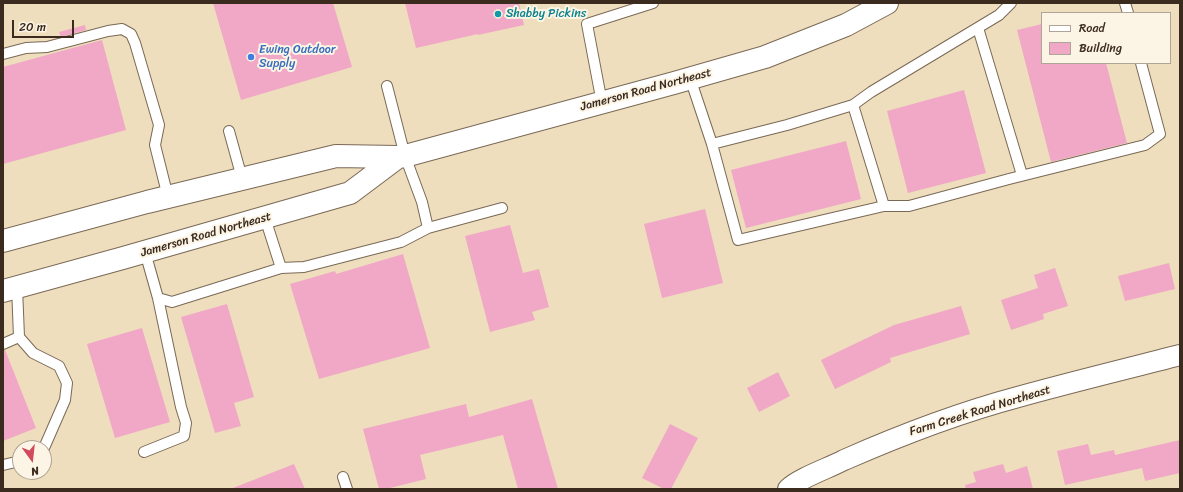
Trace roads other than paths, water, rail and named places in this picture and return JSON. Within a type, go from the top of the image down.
[{"type":"street","name":"Jamerson Road Northeast","points":[[3,241],[242,178],[336,156],[401,157],[765,57],[846,25],[887,3]]},
{"type":"street","name":"Jamerson Road Northeast","points":[[10,289],[350,193],[401,157]]},
{"type":"street","name":"Farm Creek Road Northeast","points":[[788,489],[798,482],[887,441],[930,425],[1018,397],[1180,355]]},
{"type":"lane","points":[[602,102],[587,24],[653,3]]},
{"type":"lane","points":[[712,144],[787,125],[852,106],[871,92],[999,15],[1011,3]]},
{"type":"lane","points":[[978,28],[1022,175]]},
{"type":"lane","points":[[3,54],[26,48],[47,47],[108,31],[122,29],[130,34],[136,43],[159,125],[154,145],[168,197]]},
{"type":"lane","points":[[690,78],[712,144],[738,240],[884,206],[909,206],[1022,175],[1145,145],[1160,134],[1141,64]]},
{"type":"lane","points":[[387,86],[401,157],[422,202],[428,228]]},
{"type":"lane","points":[[852,106],[884,206]]},
{"type":"lane","points":[[229,131],[242,178]]},
{"type":"lane","points":[[158,298],[172,302],[281,268],[304,267],[401,242],[428,228],[502,208]]},
{"type":"lane","points":[[265,218],[281,268]]},
{"type":"lane","points":[[144,252],[158,298],[181,407],[186,423],[184,436],[144,452]]},
{"type":"lane","points":[[10,289],[19,337],[33,353],[59,366],[67,383],[65,400],[48,440]]},
{"type":"lane","points":[[3,344],[19,337]]},
{"type":"lane","points":[[343,477],[347,489]]},
{"type":"place","name":"Shabby Pickins","points":[[498,14]]},
{"type":"place","name":"Ewing Outdoor Supply","points":[[251,57]]}]
